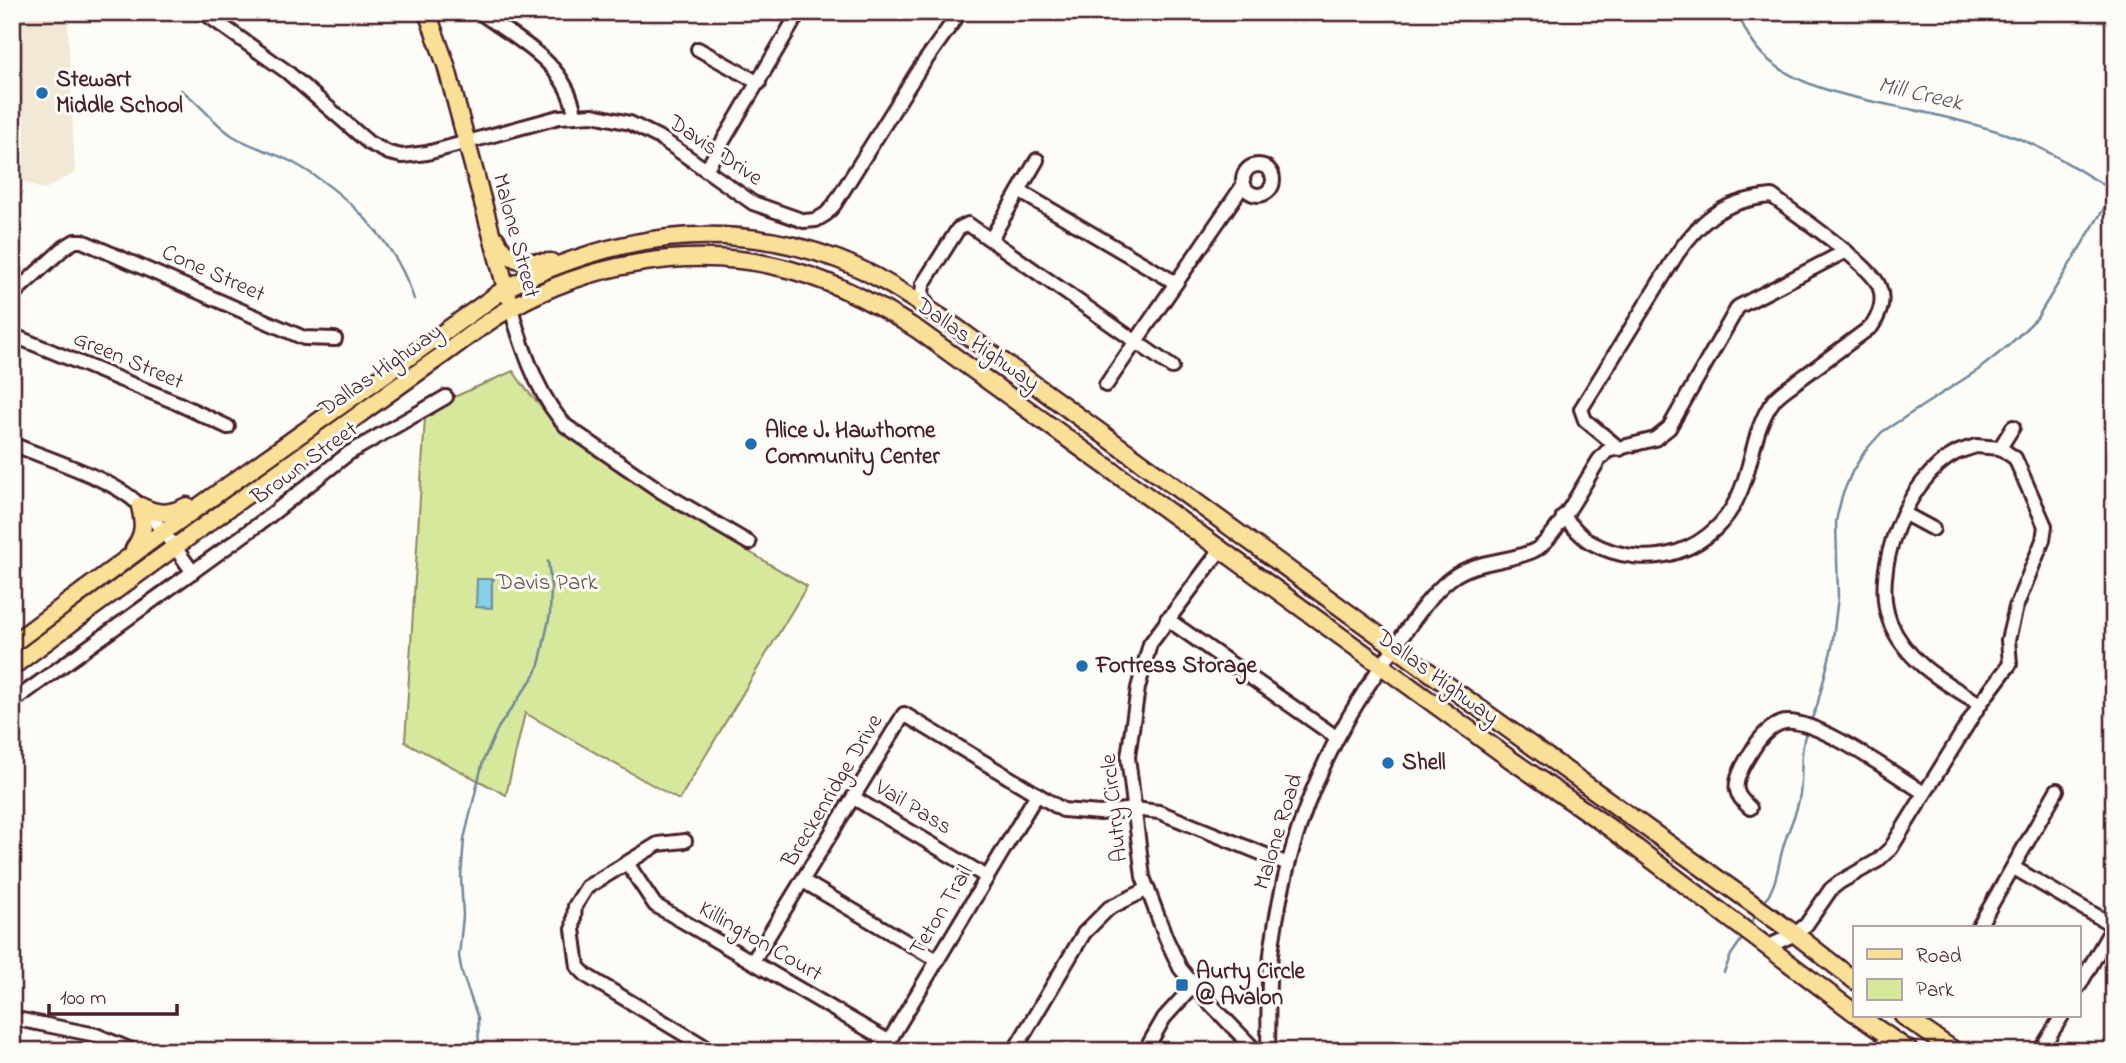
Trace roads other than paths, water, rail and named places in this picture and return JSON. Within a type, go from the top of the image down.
[{"type":"main road","points":[[427,12],[445,61],[467,143]]},
{"type":"main road","name":"Malone Street","points":[[467,143],[511,308]]},
{"type":"main road","points":[[491,230],[500,247],[517,261],[564,261]]},
{"type":"main road","name":"Dallas Highway","points":[[12,644],[224,488],[506,288],[564,261],[661,238],[715,235],[775,242],[837,259],[898,289],[929,309],[1795,934],[1853,979]]},
{"type":"main road","name":"Dallas Highway","points":[[12,667],[173,547],[511,308],[582,277],[617,267],[655,261],[727,259],[774,266],[800,273],[866,299],[918,330],[1381,666],[1610,828],[1853,1011]]},
{"type":"main road","points":[[140,506],[158,514],[172,514],[224,488]]},
{"type":"main road","points":[[127,559],[143,534],[144,522],[140,506]]},
{"type":"main road","name":"Dallas Highway","points":[[1863,1018],[1910,1051]]},
{"type":"main road","points":[[1906,1018],[1955,1051]]},
{"type":"street","points":[[203,12],[286,71],[362,138],[376,147],[389,153],[410,156],[467,143]]},
{"type":"street","points":[[479,12],[554,67],[568,90],[575,115]]},
{"type":"street","points":[[706,170],[799,12]]},
{"type":"street","name":"Davis Drive","points":[[467,143],[535,122],[575,115],[604,116],[630,123],[662,139],[753,203],[804,221],[816,220],[834,205],[918,71],[960,12]]},
{"type":"street","points":[[698,49],[759,83]]},
{"type":"street","points":[[991,239],[1037,160]]},
{"type":"street","points":[[1106,385],[1244,184]]},
{"type":"street","points":[[1019,191],[1176,283]]},
{"type":"street","points":[[1563,516],[1589,541],[1648,559],[1679,552],[1697,543],[1716,530],[1731,510],[1741,491],[1764,416],[1775,398],[1872,326],[1880,314],[1882,295],[1878,282],[1846,251],[1772,195],[1728,207],[1707,217],[1694,229],[1581,409],[1586,420],[1620,449],[1655,439],[1669,428],[1738,307],[1846,251]]},
{"type":"street","points":[[929,309],[922,294],[923,284],[958,229],[968,223],[1172,368]]},
{"type":"street","name":"Cone Street","points":[[14,290],[75,241],[89,243],[304,338],[335,339]]},
{"type":"street","points":[[898,289],[908,290],[923,284]]},
{"type":"street","name":"Malone Street","points":[[511,308],[544,393],[566,426],[662,492],[749,543]]},
{"type":"street","name":"Green Street","points":[[12,335],[175,402],[228,427]]},
{"type":"street","name":"Brown Street","points":[[12,702],[193,572],[316,481],[349,453],[446,397]]},
{"type":"street","points":[[2000,448],[2013,427]]},
{"type":"street","points":[[12,444],[110,485],[140,506],[193,572]]},
{"type":"street","points":[[1767,947],[1795,934],[1806,925],[1831,889],[1877,862],[1891,848],[1980,704],[2010,664],[2008,640],[2016,607],[2043,540],[2045,526],[2015,458],[2000,448],[1976,446],[1955,453],[1919,486],[1891,541],[1883,593],[1890,622],[1905,648],[1923,667],[1980,704]]},
{"type":"street","name":"Malone Road","points":[[1268,1051],[1272,941],[1297,830],[1312,787],[1336,737],[1381,666],[1438,590],[1452,578],[1493,560],[1534,550],[1548,541],[1599,460],[1607,451],[1620,449]]},
{"type":"street","points":[[1905,514],[1933,529]]},
{"type":"street","name":"Autry Circle","points":[[1221,549],[1150,644],[1138,688],[1128,757],[1143,877],[1180,968],[1256,1051]]},
{"type":"street","points":[[1167,619],[1336,737]]},
{"type":"street","name":"Breckenridge Drive","points":[[753,961],[904,714],[1063,810],[1100,813],[1134,809],[1160,812],[1289,864]]},
{"type":"street","points":[[1750,808],[1738,797],[1736,785],[1741,771],[1766,732],[1782,722],[1799,721],[1824,732],[1924,793]]},
{"type":"street","points":[[1979,926],[2057,790]]},
{"type":"street","name":"Teton Trail","points":[[885,1046],[1037,794]]},
{"type":"street","name":"Vail Pass","points":[[854,798],[987,877]]},
{"type":"street","points":[[685,841],[658,844],[587,887],[575,906],[573,929],[578,967],[587,976],[712,1051]]},
{"type":"street","name":"Killington Court","points":[[627,863],[655,905],[753,961],[885,1046]]},
{"type":"street","points":[[2014,868],[2114,925],[2080,984]]},
{"type":"street","points":[[803,881],[937,960]]},
{"type":"street","points":[[1014,1051],[1084,933],[1109,908],[1147,889]]},
{"type":"street","points":[[1145,1051],[1164,1018],[1194,985]]},
{"type":"street","points":[[12,1018],[96,1035],[134,1051]]},
{"type":"street","points":[[2040,1051],[2061,1018]]},
{"type":"street","points":[[1877,1051],[1888,1036]]},
{"type":"water","points":[[477,579],[494,579],[492,608],[476,607]]},
{"type":"waterway","name":"Mill Creek","points":[[1737,12],[1760,52],[1780,69],[1797,78],[1856,98],[1949,118],[2021,139],[2114,191]]},
{"type":"waterway","points":[[181,90],[233,136],[292,162],[331,187],[349,203],[395,257],[414,299]]},
{"type":"waterway","points":[[1810,723],[1832,647],[1838,597],[1836,521],[1852,472],[1865,451],[1882,432],[1978,370],[2037,318],[2114,192]]},
{"type":"waterway","points":[[479,1051],[478,1018],[462,973],[459,956],[463,916],[461,877],[464,839],[483,761],[498,728],[536,673],[540,661],[550,614],[548,561]]},
{"type":"waterway","points":[[1764,903],[1775,880],[1798,806],[1803,745],[1807,729]]},
{"type":"waterway","points":[[1749,927],[1756,914]]},
{"type":"waterway","points":[[1724,972],[1731,955],[1744,936]]},
{"type":"place","name":"Stewart Middle School","points":[[42,93]]},
{"type":"place","name":"Alice J. Hawthorne Community Center","points":[[751,444]]},
{"type":"place","name":"Fortress Storage","points":[[1082,666]]},
{"type":"place","name":"Shell","points":[[1388,763]]},
{"type":"place","name":"Aurty Circle @ Avalon","points":[[1182,985]]},
{"type":"park label","name":"Davis Park","points":[[547,583]]}]
